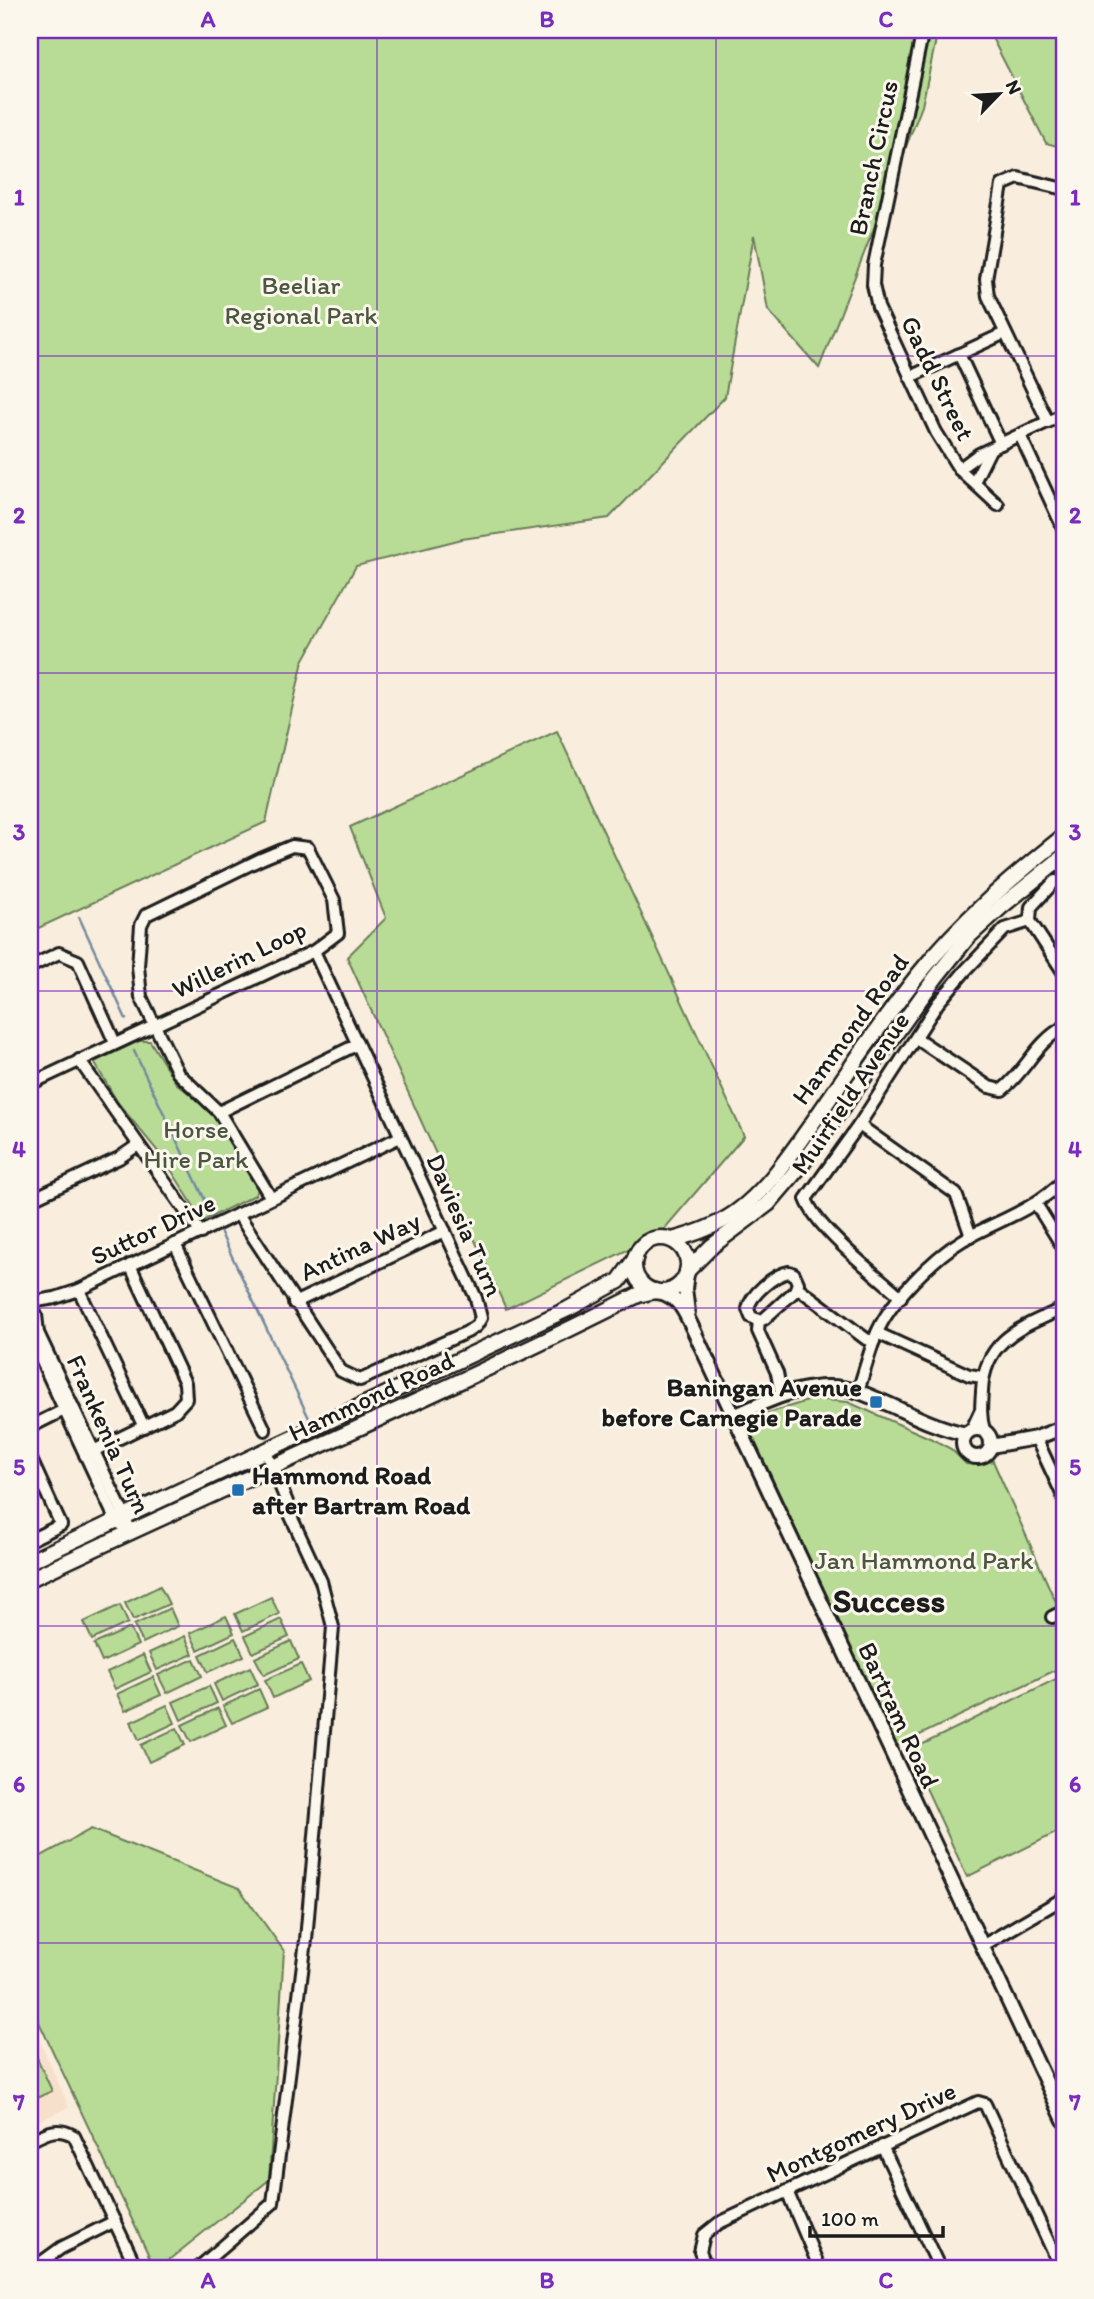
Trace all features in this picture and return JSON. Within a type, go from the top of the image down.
[{"type":"main road","name":"Hammond Road","points":[[672,1240],[716,1225],[736,1212],[760,1190],[793,1149],[917,976],[951,935],[999,888],[1064,836]]},
{"type":"main road","name":"Hammond Road","points":[[687,1272],[712,1246],[768,1205],[802,1164],[936,977],[968,937],[1064,856]]},
{"type":"main road","points":[[653,1239],[672,1240],[687,1256],[687,1272],[677,1287],[658,1291],[643,1285],[638,1277],[635,1259],[645,1244],[653,1239]]},
{"type":"main road","name":"Hammond Road","points":[[30,1578],[124,1523],[262,1454],[568,1309],[619,1281],[635,1259]]},
{"type":"main road","name":"Hammond Road","points":[[30,1562],[124,1523],[269,1470],[638,1296],[658,1291]]},
{"type":"street","name":"Branch Circus","points":[[874,296],[874,265],[923,30]]},
{"type":"street","points":[[1048,422],[988,296],[986,279],[1002,185],[1018,178],[1064,189]]},
{"type":"street","name":"Gadd Street","points":[[874,296],[936,432],[959,469],[998,505]]},
{"type":"street","points":[[910,377],[1005,333]]},
{"type":"street","points":[[959,355],[1001,444]]},
{"type":"street","points":[[959,469],[979,454],[1064,414]]},
{"type":"street","points":[[1020,435],[1064,530]]},
{"type":"street","points":[[974,482],[990,450]]},
{"type":"street","name":"Willerin Loop","points":[[30,1084],[314,951],[338,933],[334,900],[308,848],[292,846],[146,915],[141,925],[138,966],[141,997],[154,1025]]},
{"type":"street","points":[[1055,881],[1031,907],[1030,921],[1064,973]]},
{"type":"street","name":"Muirfield Avenue","points":[[901,1297],[842,1246],[809,1208],[806,1199],[859,1125],[938,1003],[999,934],[1011,926],[1030,921]]},
{"type":"street","name":"Daviesia Turn","points":[[238,1214],[341,1371],[360,1380],[467,1332],[476,1326],[481,1318],[480,1307],[314,951]]},
{"type":"street","points":[[30,967],[59,953],[78,961],[115,1043]]},
{"type":"street","points":[[154,1025],[178,1073],[219,1112],[271,1198]]},
{"type":"street","points":[[916,1038],[989,1087],[1002,1090],[1011,1083],[1044,1039],[1064,1027]]},
{"type":"street","points":[[219,1112],[356,1045]]},
{"type":"street","points":[[79,1060],[138,1145],[206,1230]]},
{"type":"street","points":[[859,1125],[956,1194],[971,1236]]},
{"type":"street","name":"Suttor Drive","points":[[33,1298],[55,1298],[79,1290],[400,1137]]},
{"type":"street","points":[[30,1200],[119,1158],[138,1145]]},
{"type":"street","points":[[858,1391],[876,1337],[888,1313],[936,1261],[971,1236],[1036,1204],[1064,1180]]},
{"type":"street","points":[[1036,1204],[1064,1249]]},
{"type":"street","name":"Antina Way","points":[[294,1303],[445,1231]]},
{"type":"street","points":[[175,1244],[265,1430]]},
{"type":"street","points":[[89,1453],[144,1427],[181,1406],[186,1399],[185,1383],[130,1265]]},
{"type":"street","name":"Bartram Road","points":[[687,1272],[686,1305],[693,1329]]},
{"type":"street","points":[[785,1272],[794,1275],[797,1287],[764,1319],[759,1320],[749,1313],[750,1300],[780,1274],[785,1272]]},
{"type":"street","points":[[797,1287],[866,1339],[876,1337],[969,1375],[982,1377]]},
{"type":"street","points":[[79,1290],[144,1427]]},
{"type":"street","name":"Bartram Road","points":[[658,1291],[673,1297],[693,1329],[1064,2120]]},
{"type":"street","name":"Frankenia Turn","points":[[33,1298],[39,1308],[33,1318],[38,1333],[89,1453],[124,1523]]},
{"type":"street","points":[[978,1436],[982,1377],[992,1354],[1018,1329],[1064,1308]]},
{"type":"street","points":[[759,1320],[758,1331],[777,1373],[781,1394]]},
{"type":"street","name":"Frankenia Turn","points":[[30,1336],[69,1408]]},
{"type":"street","points":[[734,1416],[781,1394],[836,1387],[858,1391],[945,1430],[978,1436],[1010,1441],[1036,1438],[1064,1427]]},
{"type":"street","points":[[30,1427],[69,1408]]},
{"type":"street","points":[[1036,1438],[1064,1498]]},
{"type":"street","points":[[197,2269],[273,2203],[306,1940],[333,1628],[321,1581],[288,1510],[282,1504],[262,1454]]},
{"type":"street","points":[[30,1457],[61,1525],[30,1540]]},
{"type":"street","points":[[1052,1617],[1064,1611]]},
{"type":"street","points":[[982,1947],[1064,1898]]},
{"type":"street","name":"Montgomery Drive","points":[[708,2269],[699,2252],[704,2235],[719,2223],[978,2102],[985,2104],[1061,2269]]},
{"type":"street","points":[[30,2141],[52,2130],[64,2130],[74,2136],[138,2269]]},
{"type":"street","points":[[882,2146],[940,2269]]},
{"type":"street","points":[[787,2191],[820,2269]]},
{"type":"street","points":[[32,2269],[61,2248],[115,2221]]},
{"type":"shaded area","points":[[30,2018],[69,2107],[30,2125]]},
{"type":"green space","name":"Beeliar Regional Park","points":[[30,30],[938,30],[922,106],[819,368],[768,310],[754,235],[725,397],[609,518],[462,539],[356,566],[303,661],[266,822],[30,932]]},
{"type":"green space","points":[[988,30],[1064,30],[1064,148],[1046,143]]},
{"type":"green space","points":[[557,731],[744,1136],[660,1234],[506,1309],[347,957],[386,918],[350,827]]},
{"type":"green space","name":"Horse Hire Park","points":[[139,1041],[150,1041],[176,1083],[222,1120],[259,1188],[255,1195],[203,1221],[165,1160],[118,1103],[94,1062]]},
{"type":"green space","name":"Jan Hammond Park","points":[[814,1399],[848,1402],[932,1439],[951,1449],[966,1464],[978,1465],[993,1461],[1064,1615],[1064,1666],[897,1746],[749,1429],[768,1413]]},
{"type":"green space","points":[[160,1586],[169,1604],[133,1620],[125,1603]]},
{"type":"green space","points":[[271,1597],[279,1614],[243,1631],[235,1614]]},
{"type":"green space","points":[[120,1605],[128,1623],[92,1640],[84,1622]]},
{"type":"green space","points":[[170,1608],[178,1626],[143,1643],[134,1625]]},
{"type":"green space","points":[[226,1616],[234,1633],[198,1650],[190,1633]]},
{"type":"green space","points":[[281,1619],[289,1637],[253,1653],[245,1636]]},
{"type":"green space","points":[[130,1628],[138,1645],[102,1662],[94,1644]]},
{"type":"green space","points":[[185,1636],[193,1654],[157,1670],[149,1653]]},
{"type":"green space","points":[[235,1638],[244,1656],[208,1672],[200,1655]]},
{"type":"green space","points":[[291,1641],[299,1659],[264,1675],[255,1658]]},
{"type":"green space","points":[[143,1655],[151,1672],[115,1689],[107,1672]]},
{"type":"green space","points":[[194,1659],[202,1676],[167,1693],[158,1675]]},
{"type":"green space","points":[[301,1664],[309,1681],[273,1698],[265,1680]]},
{"type":"green space","points":[[250,1667],[258,1684],[222,1701],[214,1684]]},
{"type":"green space","points":[[1064,1675],[1064,1829],[967,1877],[909,1751]]},
{"type":"green space","points":[[153,1677],[161,1695],[125,1711],[117,1694]]},
{"type":"green space","points":[[209,1686],[217,1703],[181,1720],[173,1702]]},
{"type":"green space","points":[[259,1689],[267,1707],[232,1723],[223,1706]]},
{"type":"green space","points":[[167,1705],[175,1723],[139,1740],[131,1722]]},
{"type":"green space","points":[[218,1708],[226,1725],[191,1742],[182,1725]]},
{"type":"green space","points":[[177,1728],[185,1745],[149,1762],[141,1745]]},
{"type":"green space","points":[[91,1829],[239,1888],[284,1951],[269,2180],[165,2263],[150,2258],[30,2003],[30,1862]]},
{"type":"green space","points":[[34,2051],[52,2091],[30,2101],[30,2053]]},
{"type":"waterway","points":[[79,917],[126,1019]]},
{"type":"waterway","points":[[134,1051],[215,1221]]},
{"type":"waterway","points":[[218,1227],[309,1418]]},
{"type":"place","name":"Baningan Avenue before Carnegie Parade","points":[[876,1402]]},
{"type":"place","name":"Hammond Road after Bartram Road","points":[[238,1490]]},
{"type":"district","name":"Success","points":[[889,1600]]}]
